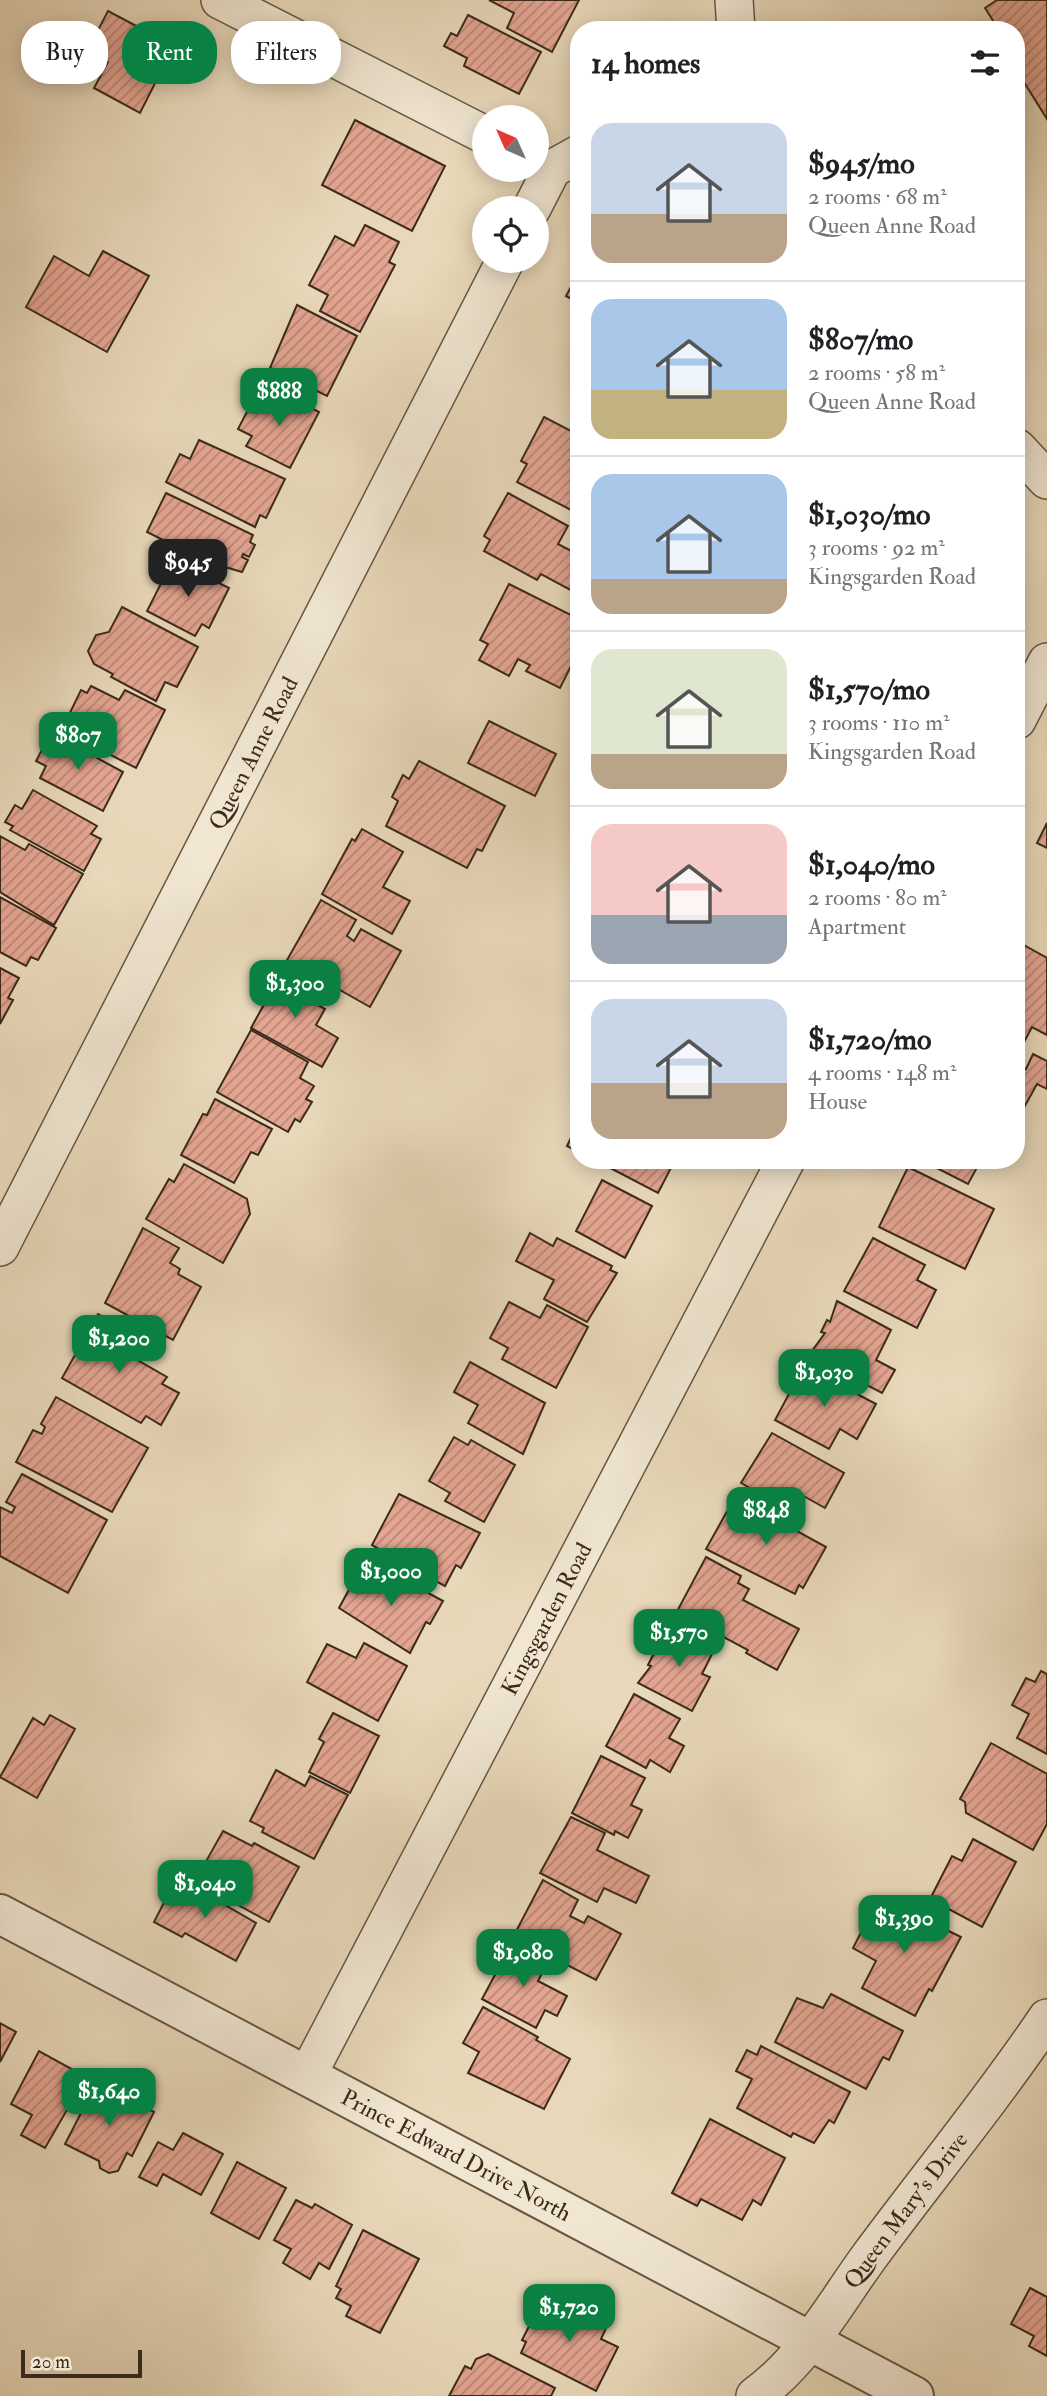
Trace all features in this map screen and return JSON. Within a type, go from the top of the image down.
[{"type":"street","points":[[220,0],[472,128]]},
{"type":"street","points":[[734,0],[735,21]]},
{"type":"street","points":[[538,196],[556,162]]},
{"type":"street","name":"Queen Anne Road","points":[[0,1247],[499,273]]},
{"type":"street","points":[[1025,457],[1047,480]]},
{"type":"street","points":[[1025,705],[1047,662]]},
{"type":"street","name":"Kingsgarden Road","points":[[307,2076],[781,1169]]},
{"type":"street","name":"Prince Edward Drive North","points":[[0,1914],[914,2396]]},
{"type":"street","name":"Queen Mary's Drive","points":[[755,2396],[776,2381],[811,2342],[868,2259],[1047,2018]]},
{"type":"building","points":[[489,0],[579,0],[552,52],[507,28],[514,13]]},
{"type":"building","points":[[997,0],[1047,0],[1047,119],[1025,84],[1025,21],[993,21],[985,8]]},
{"type":"building","points":[[108,11],[127,21],[122,21],[122,84],[155,84],[140,113],[94,88],[96,84],[108,84],[108,21],[103,21]]},
{"type":"building","points":[[468,15],[541,52],[519,94],[464,66],[467,58],[444,46],[451,33],[457,36]]},
{"type":"building","points":[[355,120],[445,166],[412,231],[322,185]]},
{"type":"building","points":[[365,225],[399,242],[389,262],[395,265],[360,332],[320,311],[328,295],[309,285],[335,236],[354,246]]},
{"type":"building","points":[[103,251],[149,276],[107,352],[26,307],[54,256],[89,276]]},
{"type":"building","points":[[297,305],[357,336],[327,396],[270,368]]},
{"type":"building","points":[[276,390],[319,412],[290,468],[246,446],[252,436],[238,429],[251,404],[265,411]]},
{"type":"building","points":[[544,417],[570,430],[570,509],[517,482],[527,464],[521,461]]},
{"type":"building","points":[[199,440],[285,479],[266,518],[260,515],[255,527],[166,482],[180,454],[190,459]]},
{"type":"building","points":[[166,493],[253,535],[250,542],[255,545],[249,557],[243,554],[242,557],[248,560],[242,572],[225,567],[219,579],[188,564],[194,550],[185,546],[183,550],[147,532]]},
{"type":"building","points":[[508,493],[568,526],[558,544],[570,550],[570,590],[541,574],[537,580],[484,551],[490,540],[484,536]]},
{"type":"building","points":[[173,560],[229,588],[209,628],[202,624],[195,636],[147,611]]},
{"type":"building","points":[[509,584],[570,614],[570,668],[560,688],[526,671],[530,665],[518,659],[509,676],[479,660],[488,644],[480,640]]},
{"type":"building","points":[[122,607],[198,647],[177,687],[165,682],[156,701],[111,677],[113,674],[94,664],[88,651],[96,635],[109,632]]},
{"type":"building","points":[[91,686],[119,700],[125,690],[165,710],[136,768],[95,747],[98,742],[64,725],[81,690],[87,693]]},
{"type":"building","points":[[489,721],[556,754],[535,796],[468,763]]},
{"type":"building","points":[[51,733],[123,772],[103,811],[40,778],[46,766],[36,761]]},
{"type":"building","points":[[419,761],[505,806],[482,851],[477,849],[467,868],[386,826],[398,801],[392,797],[403,775],[409,779]]},
{"type":"building","points":[[33,790],[97,826],[91,834],[101,839],[84,871],[10,830],[13,826],[5,822],[15,805],[22,809]]},
{"type":"building","points":[[1047,823],[1047,848],[1037,843]]},
{"type":"building","points":[[362,829],[403,852],[383,887],[410,901],[392,934],[322,894],[352,839],[355,841]]},
{"type":"building","points":[[0,836],[25,850],[29,844],[83,874],[54,925],[0,892]]},
{"type":"building","points":[[0,897],[56,928],[38,960],[31,957],[26,966],[0,952]]},
{"type":"building","points":[[321,900],[356,920],[347,936],[354,941],[361,929],[401,951],[370,1007],[287,960]]},
{"type":"building","points":[[1025,946],[1047,958],[1047,1035],[1032,1027],[1025,1040]]},
{"type":"building","points":[[0,968],[19,978],[8,998],[13,1000],[0,1024]]},
{"type":"building","points":[[283,970],[319,989],[312,1002],[325,1009],[316,1025],[338,1038],[322,1067],[251,1028]]},
{"type":"building","points":[[251,1030],[308,1062],[300,1078],[314,1086],[306,1099],[312,1102],[300,1122],[295,1119],[288,1132],[217,1092]]},
{"type":"building","points":[[1033,1054],[1047,1061],[1047,1089],[1037,1084],[1025,1106],[1025,1068]]},
{"type":"building","points":[[215,1099],[272,1129],[258,1155],[251,1152],[234,1183],[181,1155],[203,1114],[207,1115]]},
{"type":"building","points":[[184,1164],[247,1199],[250,1214],[223,1263],[146,1219],[169,1179],[174,1182]]},
{"type":"building","points":[[612,1169],[670,1169],[658,1193]]},
{"type":"building","points":[[907,1169],[912,1169],[994,1209],[965,1269],[879,1227]]},
{"type":"building","points":[[939,1169],[976,1169],[968,1184]]},
{"type":"building","points":[[602,1180],[652,1206],[625,1258],[576,1231]]},
{"type":"building","points":[[143,1228],[179,1248],[170,1263],[180,1269],[178,1274],[201,1287],[173,1340],[105,1303]]},
{"type":"building","points":[[530,1233],[553,1246],[557,1238],[612,1266],[610,1270],[617,1273],[587,1322],[544,1299],[554,1280],[516,1261]]},
{"type":"building","points":[[873,1238],[925,1265],[917,1280],[936,1290],[917,1328],[844,1291]]},
{"type":"building","points":[[837,1301],[891,1330],[876,1360],[895,1370],[882,1393],[809,1355],[825,1333],[821,1332],[827,1320],[830,1322]]},
{"type":"building","points":[[509,1302],[540,1318],[547,1305],[588,1327],[556,1388],[502,1359],[508,1348],[490,1338]]},
{"type":"building","points":[[98,1314],[130,1332],[120,1350],[167,1377],[162,1384],[179,1393],[161,1425],[146,1416],[141,1423],[62,1378]]},
{"type":"building","points":[[470,1362],[545,1403],[523,1454],[468,1423],[478,1405],[454,1392]]},
{"type":"building","points":[[804,1366],[876,1404],[857,1439],[840,1429],[829,1449],[775,1420]]},
{"type":"building","points":[[56,1397],[148,1448],[112,1512],[16,1462],[33,1430],[42,1434],[45,1427],[41,1424]]},
{"type":"building","points":[[772,1433],[844,1473],[825,1508],[800,1494],[791,1511],[741,1483]]},
{"type":"building","points":[[454,1437],[468,1445],[471,1440],[515,1465],[484,1522],[445,1501],[450,1493],[429,1481]]},
{"type":"building","points":[[22,1474],[107,1520],[68,1593],[0,1556],[0,1507],[12,1513],[15,1507],[6,1502]]},
{"type":"building","points":[[399,1494],[480,1533],[461,1568],[456,1565],[445,1586],[372,1545]]},
{"type":"building","points":[[735,1497],[826,1547],[803,1588],[799,1585],[795,1594],[706,1549]]},
{"type":"building","points":[[706,1557],[741,1576],[738,1583],[749,1589],[743,1600],[799,1629],[777,1670],[746,1653],[748,1650],[692,1620],[689,1625],[674,1617]]},
{"type":"building","points":[[376,1570],[398,1583],[401,1578],[443,1601],[430,1624],[426,1622],[410,1653],[339,1608],[359,1571],[372,1578]]},
{"type":"building","points":[[668,1627],[714,1650],[702,1674],[710,1677],[692,1711],[638,1683],[651,1666],[648,1665],[659,1643],[663,1645],[667,1637],[663,1635]]},
{"type":"building","points":[[364,1643],[407,1666],[378,1721],[307,1682],[327,1644],[356,1658]]},
{"type":"building","points":[[1041,1671],[1047,1674],[1047,1754],[1017,1738],[1029,1714],[1012,1705],[1026,1678],[1035,1682]]},
{"type":"building","points":[[634,1694],[680,1719],[669,1738],[684,1746],[670,1772],[650,1760],[646,1768],[606,1746]]},
{"type":"building","points":[[333,1713],[379,1736],[350,1793],[309,1772],[324,1742],[319,1739]]},
{"type":"building","points":[[50,1715],[75,1729],[37,1798],[0,1777],[33,1718],[44,1725]]},
{"type":"building","points":[[991,1743],[1047,1774],[1047,1824],[1033,1850],[966,1813],[965,1802],[960,1799]]},
{"type":"building","points":[[601,1756],[645,1778],[631,1805],[642,1810],[628,1838],[615,1831],[614,1835],[572,1813]]},
{"type":"building","points":[[276,1770],[305,1786],[310,1776],[348,1795],[314,1859],[262,1832],[264,1828],[250,1821]]},
{"type":"building","points":[[571,1817],[605,1833],[597,1850],[649,1876],[636,1903],[604,1888],[597,1902],[540,1873]]},
{"type":"building","points":[[223,1831],[252,1846],[254,1843],[299,1867],[269,1922],[195,1881]]},
{"type":"building","points":[[973,1839],[1016,1862],[982,1927],[930,1899],[952,1856],[962,1861]]},
{"type":"building","points":[[177,1877],[256,1923],[236,1961],[185,1933],[182,1937],[154,1922]]},
{"type":"building","points":[[543,1880],[578,1900],[570,1916],[584,1923],[588,1916],[621,1934],[596,1980],[513,1937]]},
{"type":"building","points":[[879,1897],[961,1937],[932,1991],[929,1989],[915,2016],[862,1988],[876,1961],[853,1948]]},
{"type":"building","points":[[511,1945],[547,1964],[538,1981],[567,1996],[557,2016],[545,2010],[536,2028],[482,1999]]},
{"type":"building","points":[[831,1994],[903,2031],[889,2060],[883,2057],[866,2089],[775,2042],[797,1998],[823,2008]]},
{"type":"building","points":[[483,2007],[538,2037],[536,2040],[570,2059],[544,2109],[468,2073],[479,2052],[463,2043]]},
{"type":"building","points":[[0,2023],[16,2032],[0,2062]]},
{"type":"building","points":[[761,2046],[850,2092],[834,2123],[829,2120],[814,2143],[793,2133],[791,2137],[737,2108],[752,2079],[736,2071],[747,2050],[757,2055]]},
{"type":"building","points":[[39,2051],[86,2077],[45,2148],[21,2135],[32,2115],[11,2104]]},
{"type":"building","points":[[97,2082],[154,2112],[132,2156],[127,2153],[118,2171],[109,2173],[100,2168],[99,2161],[65,2144]]},
{"type":"building","points":[[710,2119],[785,2158],[761,2205],[753,2200],[742,2220],[701,2199],[697,2206],[672,2193]]},
{"type":"building","points":[[183,2133],[223,2154],[201,2195],[163,2174],[157,2186],[139,2177],[158,2142],[173,2150]]},
{"type":"building","points":[[237,2162],[286,2188],[259,2239],[211,2213]]},
{"type":"building","points":[[296,2200],[312,2208],[315,2204],[352,2225],[329,2269],[319,2263],[310,2279],[283,2263],[291,2249],[274,2240]]},
{"type":"building","points":[[363,2230],[419,2259],[380,2333],[346,2316],[351,2306],[336,2298],[341,2289],[336,2286]]},
{"type":"building","points":[[1030,2288],[1047,2297],[1047,2356],[1029,2346],[1034,2336],[1011,2324]]},
{"type":"building","points":[[544,2297],[606,2328],[601,2339],[618,2347],[596,2391],[521,2353],[526,2342],[522,2340]]},
{"type":"building","points":[[488,2354],[555,2388],[551,2396],[449,2396],[465,2366],[471,2369],[476,2359]]}]
